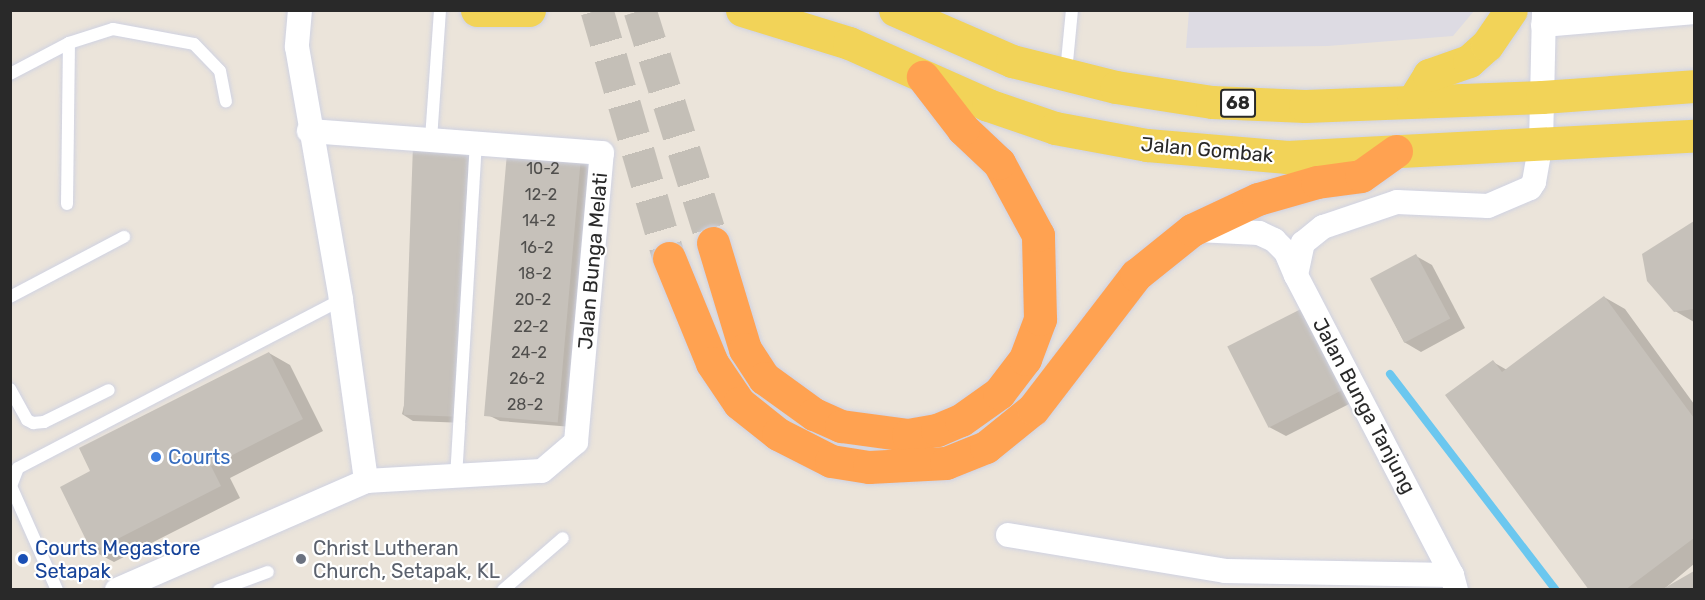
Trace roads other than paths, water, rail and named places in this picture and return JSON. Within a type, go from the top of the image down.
[{"type":"highway","points":[[713,243],[745,349],[764,378],[814,414],[841,426],[908,435],[937,430],[961,420],[999,393],[1025,359],[1040,319],[1038,235],[999,163],[963,129],[923,77]]},
{"type":"highway","points":[[669,258],[712,363],[739,403],[778,434],[831,461],[868,467],[946,463],[986,447],[1012,429],[1033,409],[1136,275],[1192,230],[1258,199],[1317,182],[1361,176],[1396,151]]},
{"type":"main road","points":[[477,10],[529,10]]},
{"type":"main road","name":"Jalan Gombak","points":[[742,10],[849,43],[988,105],[1092,138],[1199,152],[1287,157],[1695,136]]},
{"type":"main road","name":"68","points":[[895,10],[1011,61],[1066,76],[1212,102],[1305,106],[1542,97],[1695,86]]},
{"type":"main road","points":[[1413,101],[1429,75],[1469,61],[1487,45],[1511,10]]},
{"type":"street","points":[[300,10],[297,47],[309,131],[341,300],[366,481]]},
{"type":"street","points":[[1296,275],[1303,243],[1323,227],[1397,202],[1488,206],[1522,193],[1534,182],[1541,144],[1543,18],[1695,12]]},
{"type":"street","name":"Jalan Bunga Melati","points":[[117,590],[366,481],[456,478],[542,471],[576,442],[603,159],[597,150],[309,131]]},
{"type":"street","name":"Jalan Bunga Tanjung","points":[[1192,230],[1259,233],[1274,240],[1286,252],[1454,582]]},
{"type":"street","points":[[1008,535],[1224,580],[1454,582]]},
{"type":"lane","points":[[431,139],[440,10]]},
{"type":"lane","points":[[1066,76],[1072,10]]},
{"type":"lane","points":[[10,74],[69,44],[113,29],[194,44],[220,71],[226,101]]},
{"type":"lane","points":[[67,204],[69,44]]},
{"type":"lane","points":[[456,478],[476,142]]},
{"type":"lane","points":[[10,297],[124,237]]},
{"type":"lane","points":[[57,590],[11,486],[18,468],[341,300]]},
{"type":"lane","points":[[10,389],[27,420],[33,423],[44,422],[109,390]]},
{"type":"lane","points":[[503,590],[563,538]]},
{"type":"lane","points":[[219,590],[268,572]]},
{"type":"waterway","points":[[1390,374],[1556,590]]},
{"type":"tunnel","points":[[597,10],[669,258]]},
{"type":"tunnel","points":[[640,10],[713,243]]},
{"type":"place","name":"Courts","points":[[156,457]]},
{"type":"place","name":"Courts Megastore Setapak","points":[[23,559]]},
{"type":"place","name":"Christ Lutheran Church, Setapak, KL","points":[[301,559]]}]
